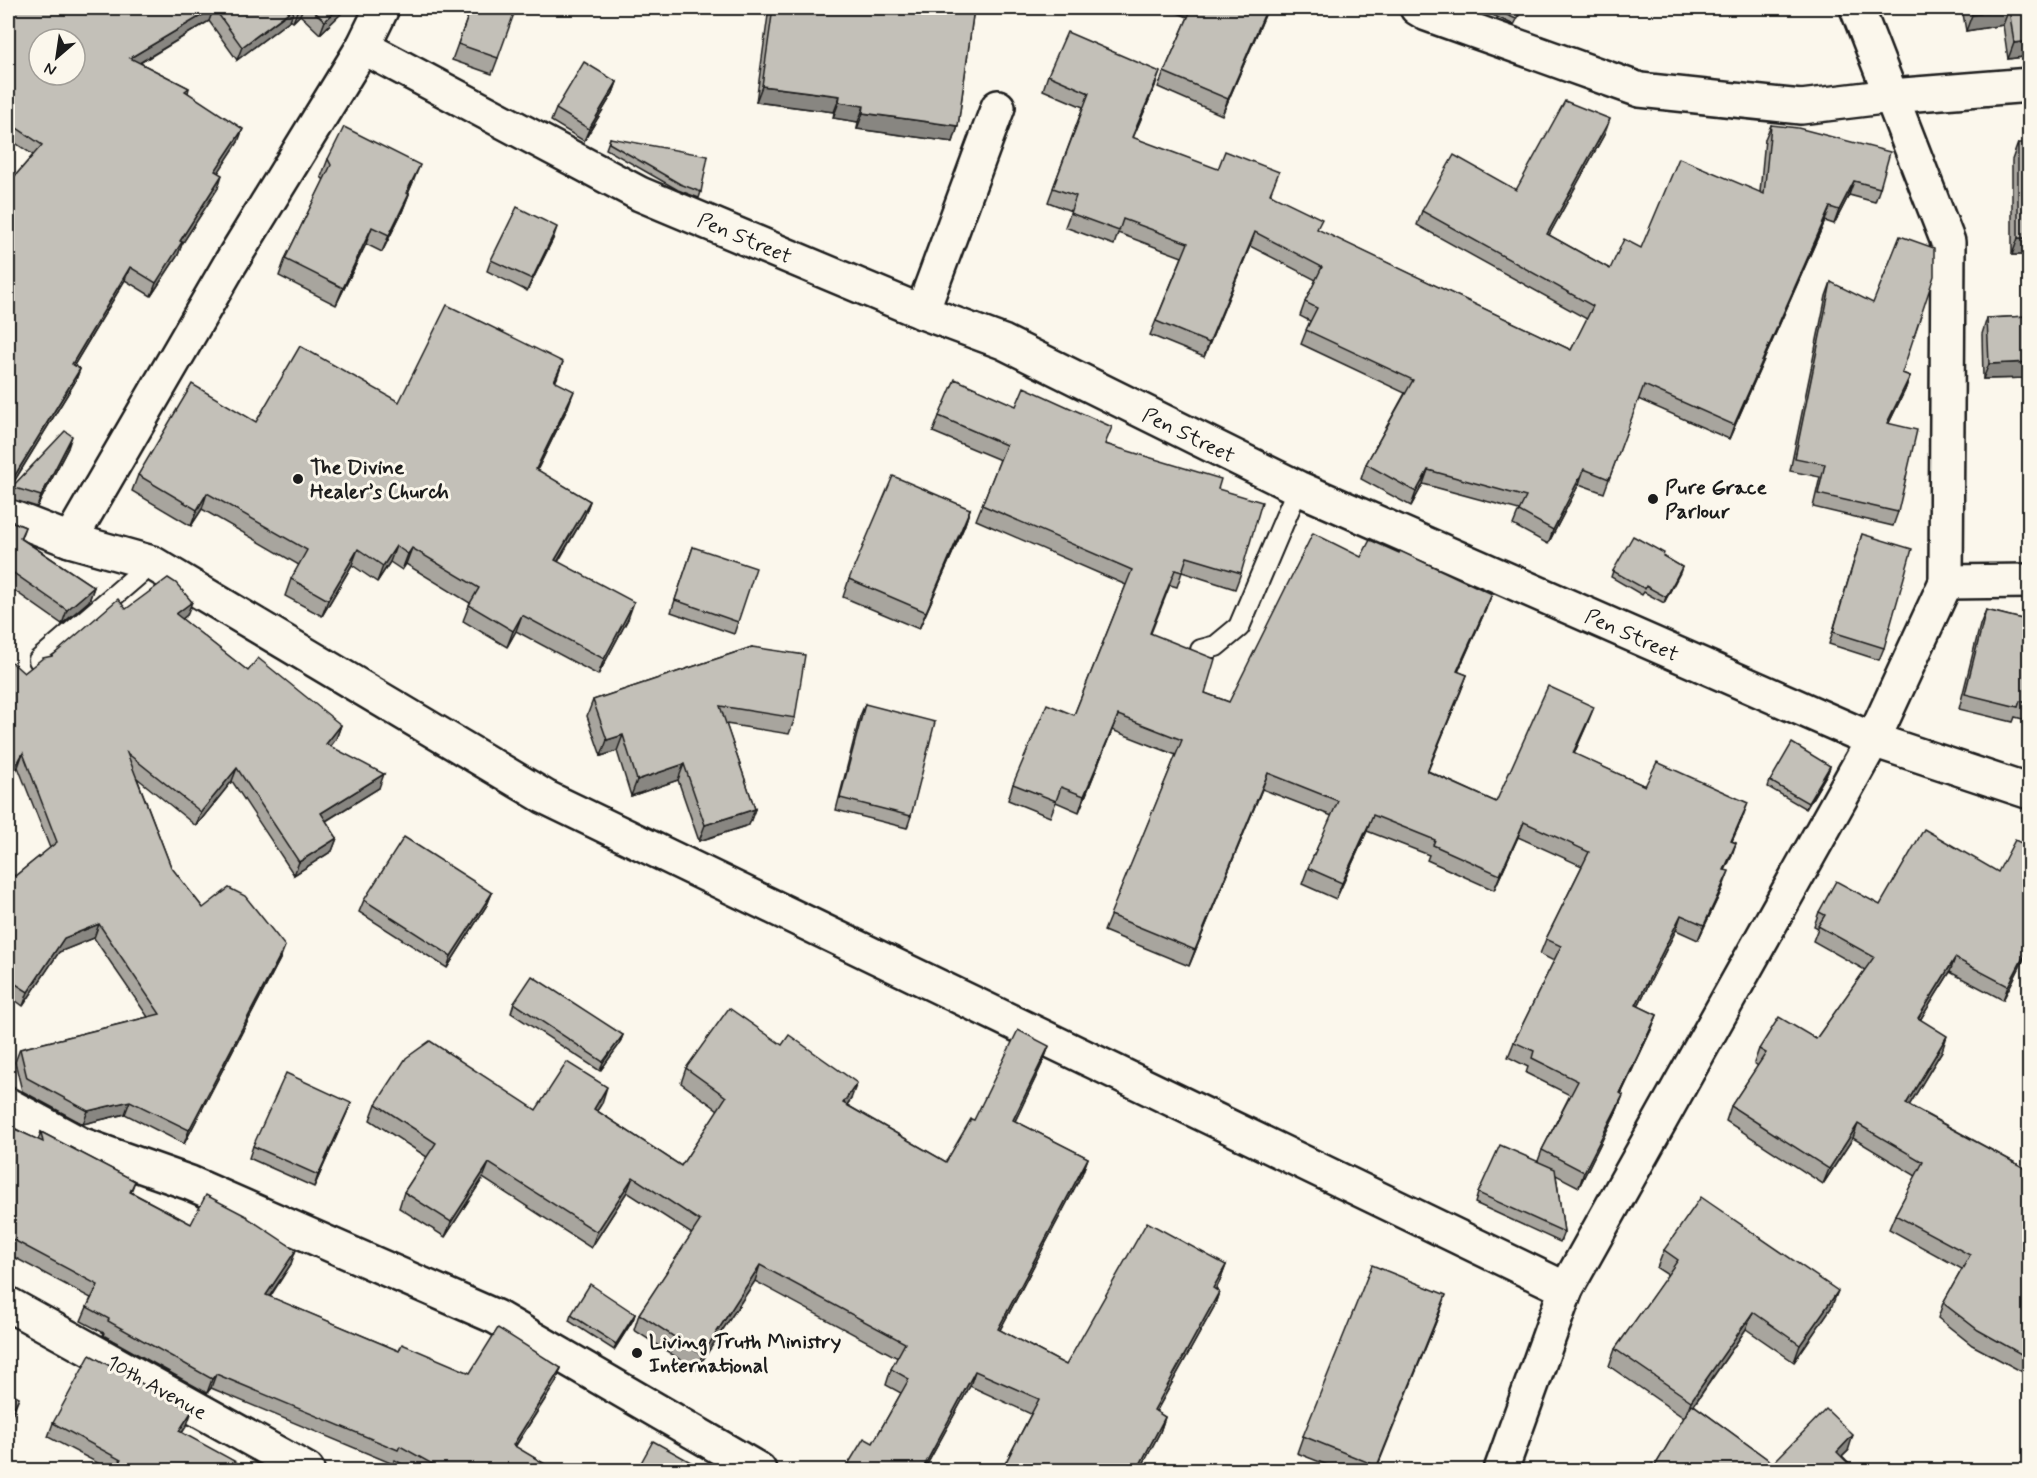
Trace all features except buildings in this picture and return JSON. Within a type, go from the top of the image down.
[{"type":"street","points":[[70,540],[230,264],[363,47],[382,8]]},
{"type":"street","points":[[1417,8],[1427,14],[1640,90],[1801,107],[1891,96],[2030,85]]},
{"type":"street","points":[[1501,1470],[1566,1289],[1872,740],[1946,582],[1948,242],[1857,8]]},
{"type":"street","name":"Pen Street","points":[[363,47],[640,194],[922,312],[1003,342],[1298,488],[1872,740],[2030,792]]},
{"type":"street","points":[[922,312],[998,107]]},
{"type":"street","points":[[8,516],[70,540],[152,563],[545,796],[1566,1289]]},
{"type":"street","points":[[1946,582],[2030,581]]},
{"type":"street","points":[[8,1105],[80,1144],[190,1183],[496,1317],[759,1470]]},
{"type":"street","name":"10th Avenue","points":[[8,1304],[307,1470]]},
{"type":"lane","points":[[1201,650],[1216,646],[1239,627],[1298,488]]},
{"type":"lane","points":[[39,660],[152,563]]},
{"type":"place","name":"The Divine Healer’s Church","points":[[298,479]]},
{"type":"place","name":"Pure Grace Parlour","points":[[1653,499]]},
{"type":"place","name":"Living Truth Ministry International","points":[[637,1353]]}]
